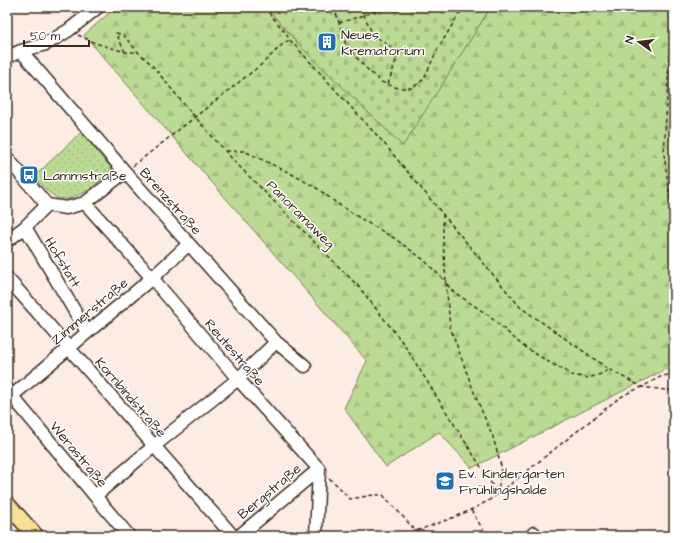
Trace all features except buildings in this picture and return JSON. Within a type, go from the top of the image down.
[{"type":"main road","points":[[10,511],[36,536]]},
{"type":"street","points":[[7,57],[21,51],[46,44],[69,30],[98,7]]},
{"type":"street","name":"Brenzstraße","points":[[21,51],[125,172],[276,342],[305,366]]},
{"type":"street","points":[[7,158],[47,205],[66,208],[85,203],[125,172]]},
{"type":"street","name":"Reutestraße","points":[[85,203],[152,278],[238,379],[319,469]]},
{"type":"street","points":[[7,241],[25,228],[47,205]]},
{"type":"street","name":"Hofstatt","points":[[25,228],[88,332]]},
{"type":"street","name":"Zimmerstraße","points":[[9,395],[69,348],[152,278],[189,244]]},
{"type":"street","name":"Kornbindstraße","points":[[7,278],[233,536]]},
{"type":"street","points":[[95,496],[154,446],[238,379],[276,342]]},
{"type":"street","name":"Werastraße","points":[[9,395],[129,536]]},
{"type":"street","points":[[316,536],[319,469]]},
{"type":"street","name":"Bergstraße","points":[[240,536],[319,469]]},
{"type":"path","points":[[264,7],[290,40],[382,141],[520,307],[610,370],[642,387],[674,391]]},
{"type":"path","points":[[334,7],[346,45],[364,66],[381,82],[398,88],[412,88],[424,79],[436,52],[463,7]]},
{"type":"path","points":[[364,7],[364,15],[373,35],[399,52],[388,84]]},
{"type":"path","points":[[339,23],[390,7]]},
{"type":"path","points":[[672,7],[664,154],[674,227]]},
{"type":"path","points":[[69,30],[95,44],[125,52],[138,52]]},
{"type":"path","name":"Panoramaweg","points":[[125,52],[116,33],[123,35],[151,64],[167,85],[226,151],[359,287],[403,343],[498,494]]},
{"type":"path","points":[[125,172],[262,64],[284,43],[290,40]]},
{"type":"path","points":[[226,151],[244,151],[290,173],[318,189],[338,204],[394,238],[424,260],[446,282],[451,290],[488,315],[523,346],[571,375],[588,378],[610,370]]},
{"type":"path","points":[[443,214],[443,241],[450,326],[502,466],[498,494]]},
{"type":"path","points":[[405,536],[460,515],[485,503],[619,398],[662,376],[674,374]]},
{"type":"path","points":[[338,486],[350,499],[373,495],[383,495],[416,531]]},
{"type":"path","points":[[471,510],[487,536]]},
{"type":"green space","points":[[116,7],[266,7],[300,46],[403,145],[491,7],[674,7],[674,365],[472,468],[439,432],[386,467],[344,408],[367,361],[84,35]]},
{"type":"green space","points":[[266,7],[491,7],[403,146],[300,46]]},
{"type":"green space","points":[[81,132],[112,169],[90,190],[69,199],[58,199],[45,189],[34,177]]},
{"type":"place","name":"Neues Krematorium","points":[[327,42]]},
{"type":"place","name":"Lammstraße","points":[[29,175]]},
{"type":"place","name":"Ev. Kindergarten Frühlingshalde","points":[[445,481]]}]
